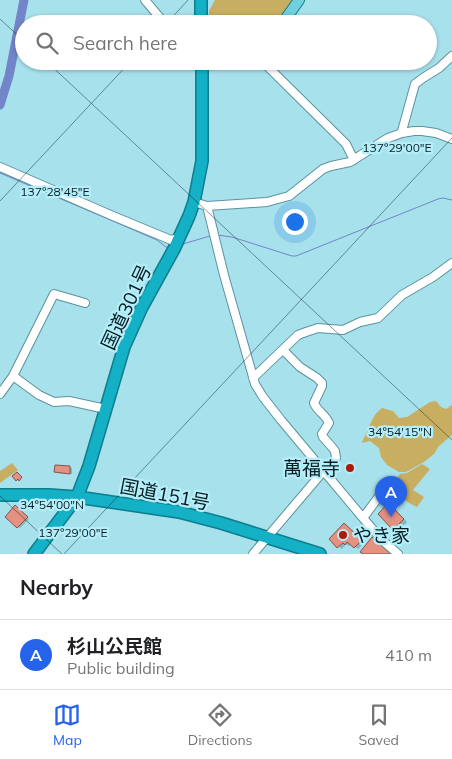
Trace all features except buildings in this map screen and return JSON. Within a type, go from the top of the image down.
[{"type":"highway","points":[[201,0],[201,15]]},
{"type":"highway","name":"国道301号","points":[[34,554],[77,497],[89,466],[124,347],[133,325],[177,243],[194,202],[202,161],[202,70]]},
{"type":"highway","name":"国道151号","points":[[0,495],[77,497],[179,512],[320,554]]},
{"type":"main road","points":[[288,15],[299,0]]},
{"type":"street","points":[[145,0],[158,15]]},
{"type":"street","points":[[437,69],[452,56]]},
{"type":"street","points":[[271,70],[346,144],[354,160]]},
{"type":"street","points":[[402,133],[415,84],[436,70]]},
{"type":"street","points":[[194,202],[207,206],[267,202],[290,196],[323,169],[350,162],[388,138],[402,133],[422,131],[436,133],[452,139]]},
{"type":"street","points":[[0,167],[177,243]]},
{"type":"street","points":[[207,206],[224,275],[255,384],[263,397],[363,518],[382,540],[398,554]]},
{"type":"street","points":[[254,378],[298,336],[312,329],[327,328],[340,331],[366,320],[378,318],[402,294],[433,277],[452,263]]},
{"type":"street","points":[[0,394],[13,376],[54,294],[85,303]]},
{"type":"street","points":[[253,554],[262,541],[267,538],[336,458],[334,451],[322,434],[329,423],[327,418],[315,407],[314,403],[322,383],[300,367],[283,350]]},
{"type":"street","points":[[13,376],[39,395],[54,402],[69,401],[106,409]]},
{"type":"street","points":[[363,518],[386,487]]},
{"type":"shaded area","points":[[215,0],[294,0],[288,9],[280,15],[209,15]]},
{"type":"shaded area","points":[[436,401],[441,407],[446,409],[452,405],[452,435],[424,462],[406,472],[399,472],[387,465],[381,457],[379,448],[370,441],[362,443],[373,419],[382,408],[393,411],[399,418],[407,417],[430,402]]},
{"type":"shaded area","points":[[12,463],[18,470],[0,483],[0,471]]},
{"type":"shaded area","points":[[422,464],[430,469],[413,490],[424,497],[417,507],[402,498],[391,486],[400,474],[407,473]]},
{"type":"waterway","points":[[21,15],[24,0]]},
{"type":"waterway","points":[[0,105],[9,76],[15,46]]},
{"type":"waterway","points":[[0,173],[157,240],[166,247],[169,247]]},
{"type":"waterway","points":[[217,235],[232,237],[296,256],[438,199],[452,200]]},
{"type":"waterway","points":[[183,244],[210,236]]},
{"type":"place","name":"萬福寺","points":[[350,468]]},
{"type":"place","name":"杉山公民館","points":[[391,517]]},
{"type":"place","name":"やき家","points":[[343,535]]}]
